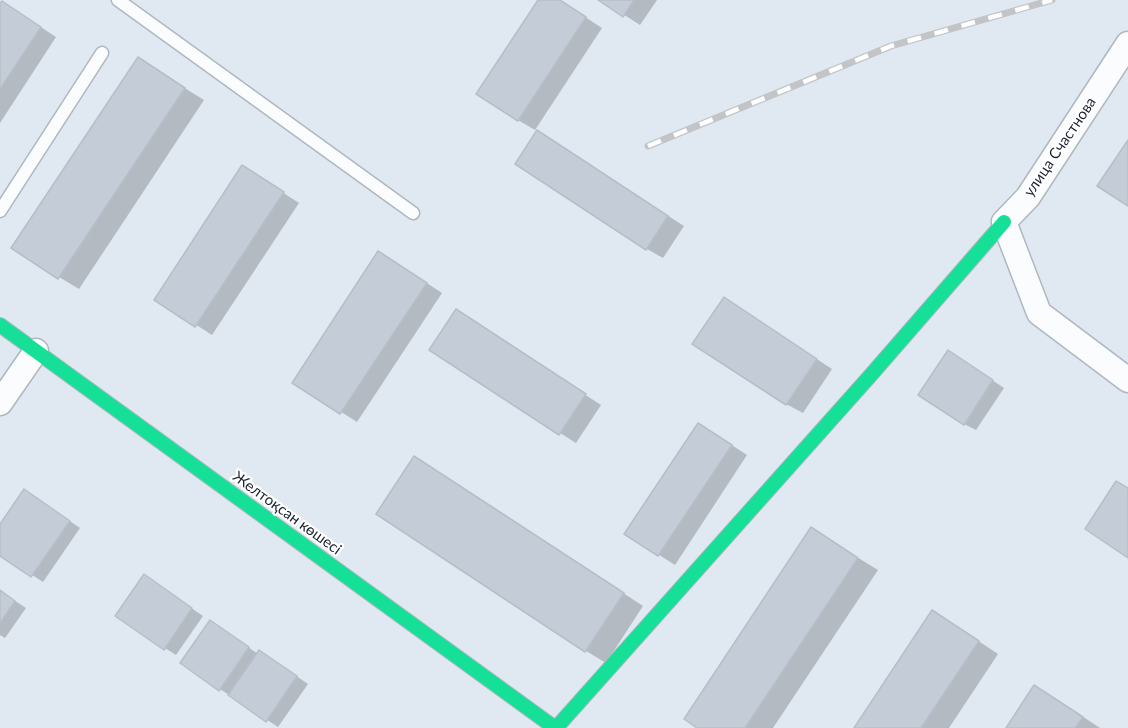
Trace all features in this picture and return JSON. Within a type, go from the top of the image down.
[{"type":"street","name":"улица Счастнова","points":[[1004,222],[1028,197],[1128,44]]},
{"type":"street","points":[[556,728],[1004,222],[1039,313],[1128,380]]},
{"type":"street","name":"Желтоқсан көшесі","points":[[0,325],[556,728]]},
{"type":"street","points":[[0,403],[36,351]]},
{"type":"lane","points":[[118,0],[413,213]]},
{"type":"lane","points":[[0,211],[102,53]]},
{"type":"building","points":[[538,0],[560,0],[586,17],[518,121],[476,94]]},
{"type":"building","points":[[598,0],[634,0],[623,17]]},
{"type":"building","points":[[2,1],[41,27],[0,89],[0,3]]},
{"type":"building","points":[[138,57],[185,88],[58,279],[11,248]]},
{"type":"building","points":[[537,130],[668,216],[646,250],[515,164]]},
{"type":"building","points":[[1128,140],[1128,206],[1097,186]]},
{"type":"building","points":[[242,165],[284,192],[195,327],[154,300]]},
{"type":"building","points":[[378,251],[427,283],[340,414],[292,383]]},
{"type":"building","points":[[724,297],[817,359],[786,405],[692,344]]},
{"type":"building","points":[[456,309],[586,394],[559,435],[429,350]]},
{"type":"building","points":[[948,350],[993,380],[964,425],[918,395]]},
{"type":"building","points":[[698,423],[732,445],[658,556],[624,534]]},
{"type":"building","points":[[414,456],[624,593],[585,652],[376,514]]},
{"type":"building","points":[[1116,481],[1128,488],[1128,558],[1085,529]]},
{"type":"building","points":[[24,489],[70,521],[31,577],[0,556],[0,524]]},
{"type":"building","points":[[811,527],[858,558],[745,728],[697,728],[684,719]]},
{"type":"building","points":[[144,574],[192,608],[164,650],[115,616]]},
{"type":"building","points":[[0,590],[15,601],[0,623]]},
{"type":"building","points":[[932,610],[979,641],[921,728],[854,728]]},
{"type":"building","points":[[210,620],[249,647],[219,691],[180,663]]},
{"type":"building","points":[[259,650],[297,676],[266,722],[228,695]]},
{"type":"building","points":[[1034,685],[1083,717],[1075,728],[1006,728]]},
{"type":"railway","points":[[648,146],[891,46],[1052,0]]},
{"type":"traffic: fast","points":[[556,728],[1004,222]]},
{"type":"traffic: fast","points":[[0,325],[555,728]]}]
